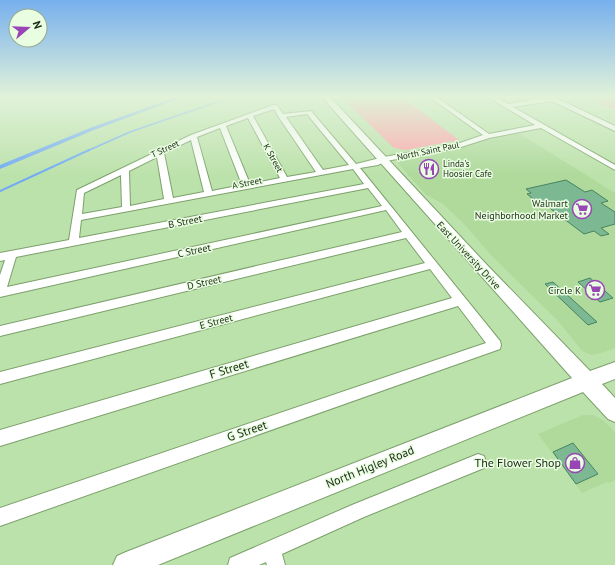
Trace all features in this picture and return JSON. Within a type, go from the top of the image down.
[{"type":"main road","name":"East University Drive","points":[[349,122],[446,230],[615,412]]},
{"type":"main road","name":"North Higley Road","points":[[126,565],[615,370]]},
{"type":"street","name":"T Street","points":[[78,216],[80,192],[160,151],[226,122]]},
{"type":"street","name":"K Street","points":[[254,122],[284,178]]},
{"type":"street","points":[[286,122],[320,171]]},
{"type":"street","points":[[317,122],[388,207],[459,301]]},
{"type":"street","points":[[469,122],[488,136]]},
{"type":"street","points":[[536,122],[615,168]]},
{"type":"street","points":[[601,122],[615,129]]},
{"type":"street","points":[[222,124],[247,185]]},
{"type":"street","name":"North Saint Paul","points":[[384,160],[458,146],[488,136],[542,126]]},
{"type":"street","points":[[193,136],[209,192]]},
{"type":"street","points":[[160,151],[168,199]]},
{"type":"street","name":"A Street","points":[[78,216],[384,160]]},
{"type":"street","points":[[125,169],[126,207]]},
{"type":"street","name":"B Street","points":[[0,257],[370,185]]},
{"type":"street","name":"C Street","points":[[0,292],[388,207]]},
{"type":"street","points":[[74,243],[78,216]]},
{"type":"street","name":"D Street","points":[[0,331],[408,234]]},
{"type":"street","points":[[0,292],[12,254]]},
{"type":"street","name":"E Street","points":[[0,378],[431,264]]},
{"type":"street","name":"G Street","points":[[0,517],[495,346],[459,301]]},
{"type":"street","name":"F Street","points":[[0,438],[459,301]]},
{"type":"street","points":[[237,565],[274,558],[358,512],[478,462]]},
{"type":"shaded area","points":[[367,122],[436,122],[459,140],[406,150],[394,148]]},
{"type":"shaded area","points":[[517,132],[615,193],[615,348],[591,355],[582,351],[558,321],[491,255],[464,224],[443,204],[425,194],[397,162],[401,159],[456,149],[483,139]]},
{"type":"shaded area","points":[[583,415],[593,415],[603,420],[615,432],[615,480],[582,493],[538,434]]},
{"type":"building","name":"Walmart Neighborhood Market","points":[[566,180],[585,192],[592,190],[608,201],[601,203],[615,212],[615,224],[601,228],[609,234],[601,236],[594,231],[584,234],[547,206],[543,207],[527,194],[531,193],[526,189]]},
{"type":"building","name":"Circle K","points":[[590,278],[613,298],[600,302],[578,282]]},
{"type":"building","name":"Circle K","points":[[553,282],[597,322],[588,325],[545,284]]},
{"type":"building","name":"The Flower Shop","points":[[573,443],[598,474],[576,484],[553,452]]},
{"type":"waterway","points":[[0,167],[110,122]]},
{"type":"waterway","points":[[87,151],[130,132],[158,122]]},
{"type":"waterway","points":[[0,191],[89,150]]},
{"type":"place","name":"Linda's Hoosier Cafe","points":[[429,169]]},
{"type":"place","name":"Walmart Neighborhood Market","points":[[582,209]]},
{"type":"place","name":"Circle K","points":[[595,290]]},
{"type":"place","name":"The Flower Shop","points":[[575,463]]}]
